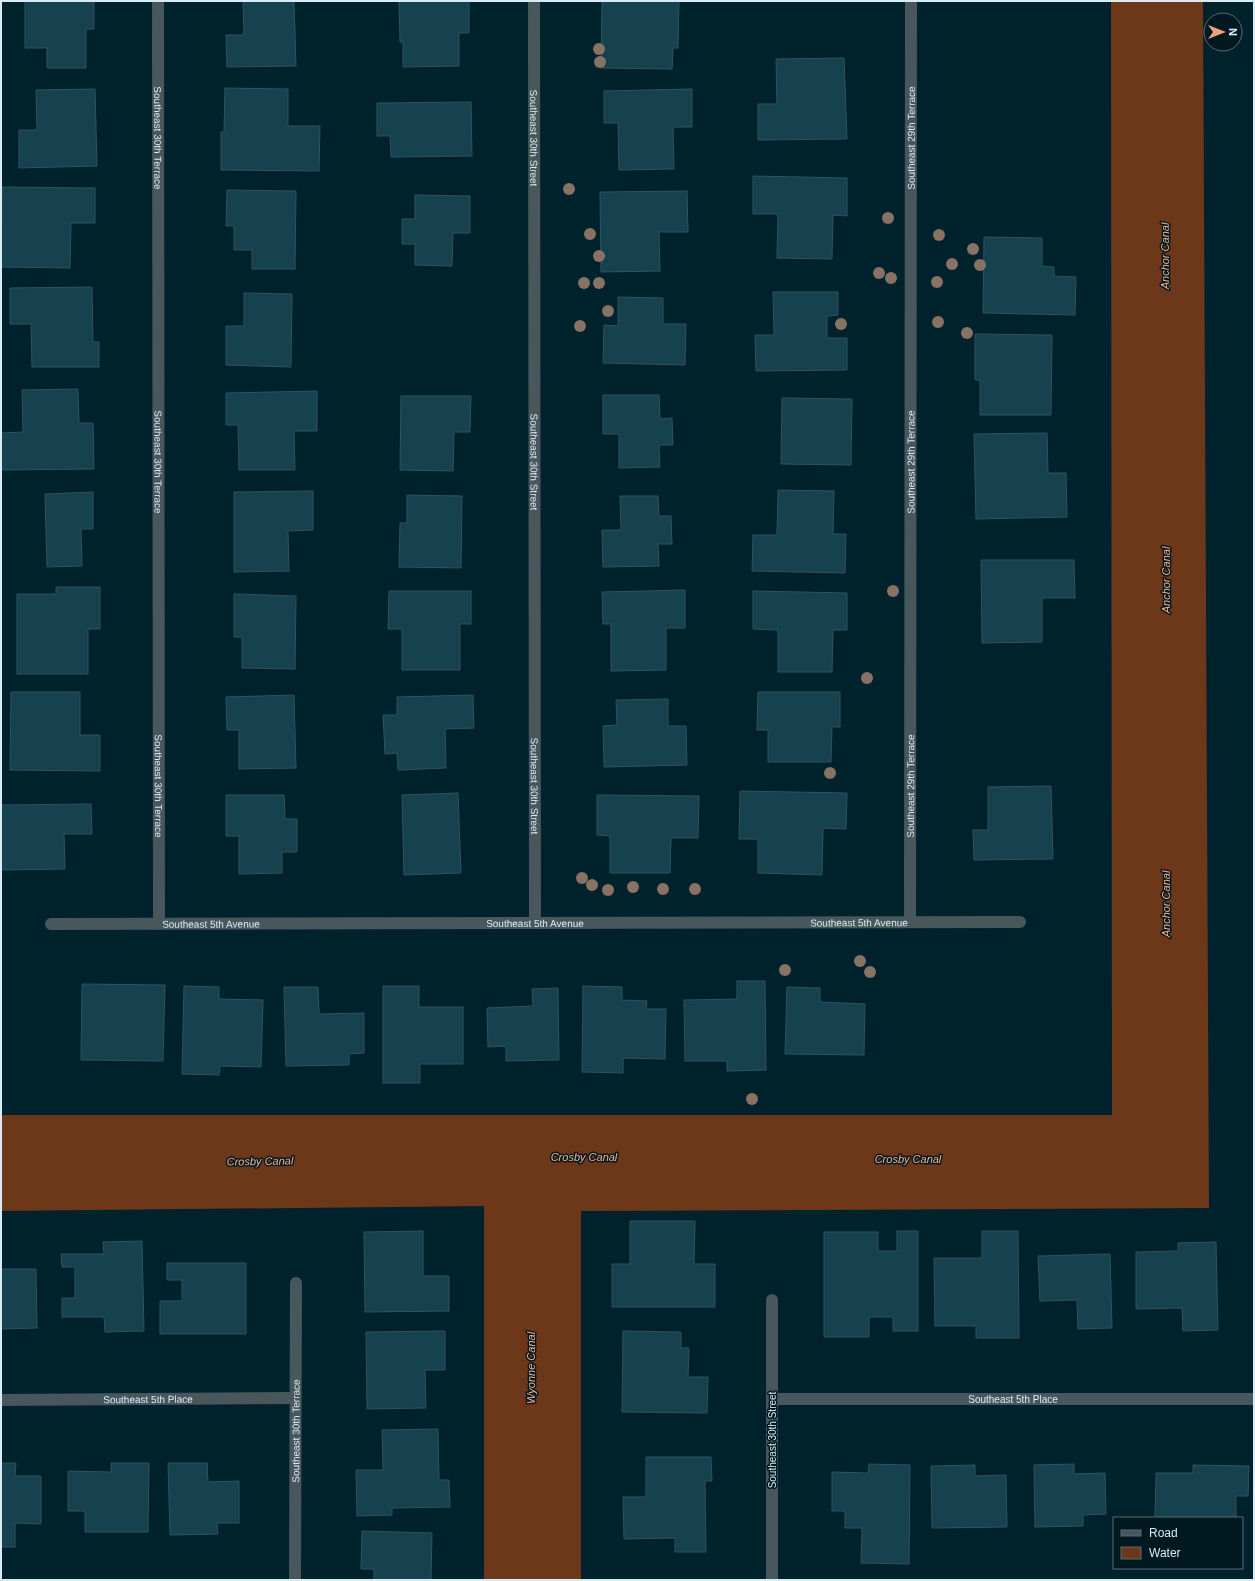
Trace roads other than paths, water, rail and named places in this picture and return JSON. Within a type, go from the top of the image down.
[{"type":"street","name":"Southeast 30th Terrace","points":[[158,1],[159,924]]},
{"type":"street","name":"Southeast 30th Street","points":[[534,1],[535,923]]},
{"type":"street","name":"Southeast 29th Terrace","points":[[910,922],[911,1]]},
{"type":"street","name":"Southeast 5th Avenue","points":[[50,924],[1020,922]]},
{"type":"street","name":"Southeast 30th Terrace","points":[[295,1580],[296,1283]]},
{"type":"street","name":"Southeast 30th Street","points":[[772,1300],[772,1580]]},
{"type":"street","name":"Southeast 5th Place","points":[[1,1400],[295,1398]]},
{"type":"street","name":"Southeast 5th Place","points":[[772,1399],[1254,1399]]},
{"type":"water","points":[[1111,1],[1203,1],[1209,1208],[581,1211],[581,1580],[484,1580],[484,1206],[1,1211],[1,1115],[1112,1115]]},
{"type":"water label","name":"Anchor Canal","points":[[1165,256]]},
{"type":"water label","name":"Anchor Canal","points":[[1166,580]]},
{"type":"water label","name":"Anchor Canal","points":[[1166,904]]},
{"type":"water label","name":"Crosby Canal","points":[[584,1157]]},
{"type":"water label","name":"Crosby Canal","points":[[908,1159]]},
{"type":"water label","name":"Crosby Canal","points":[[260,1161]]},
{"type":"water label","name":"Wyonne Canal","points":[[531,1368]]}]
